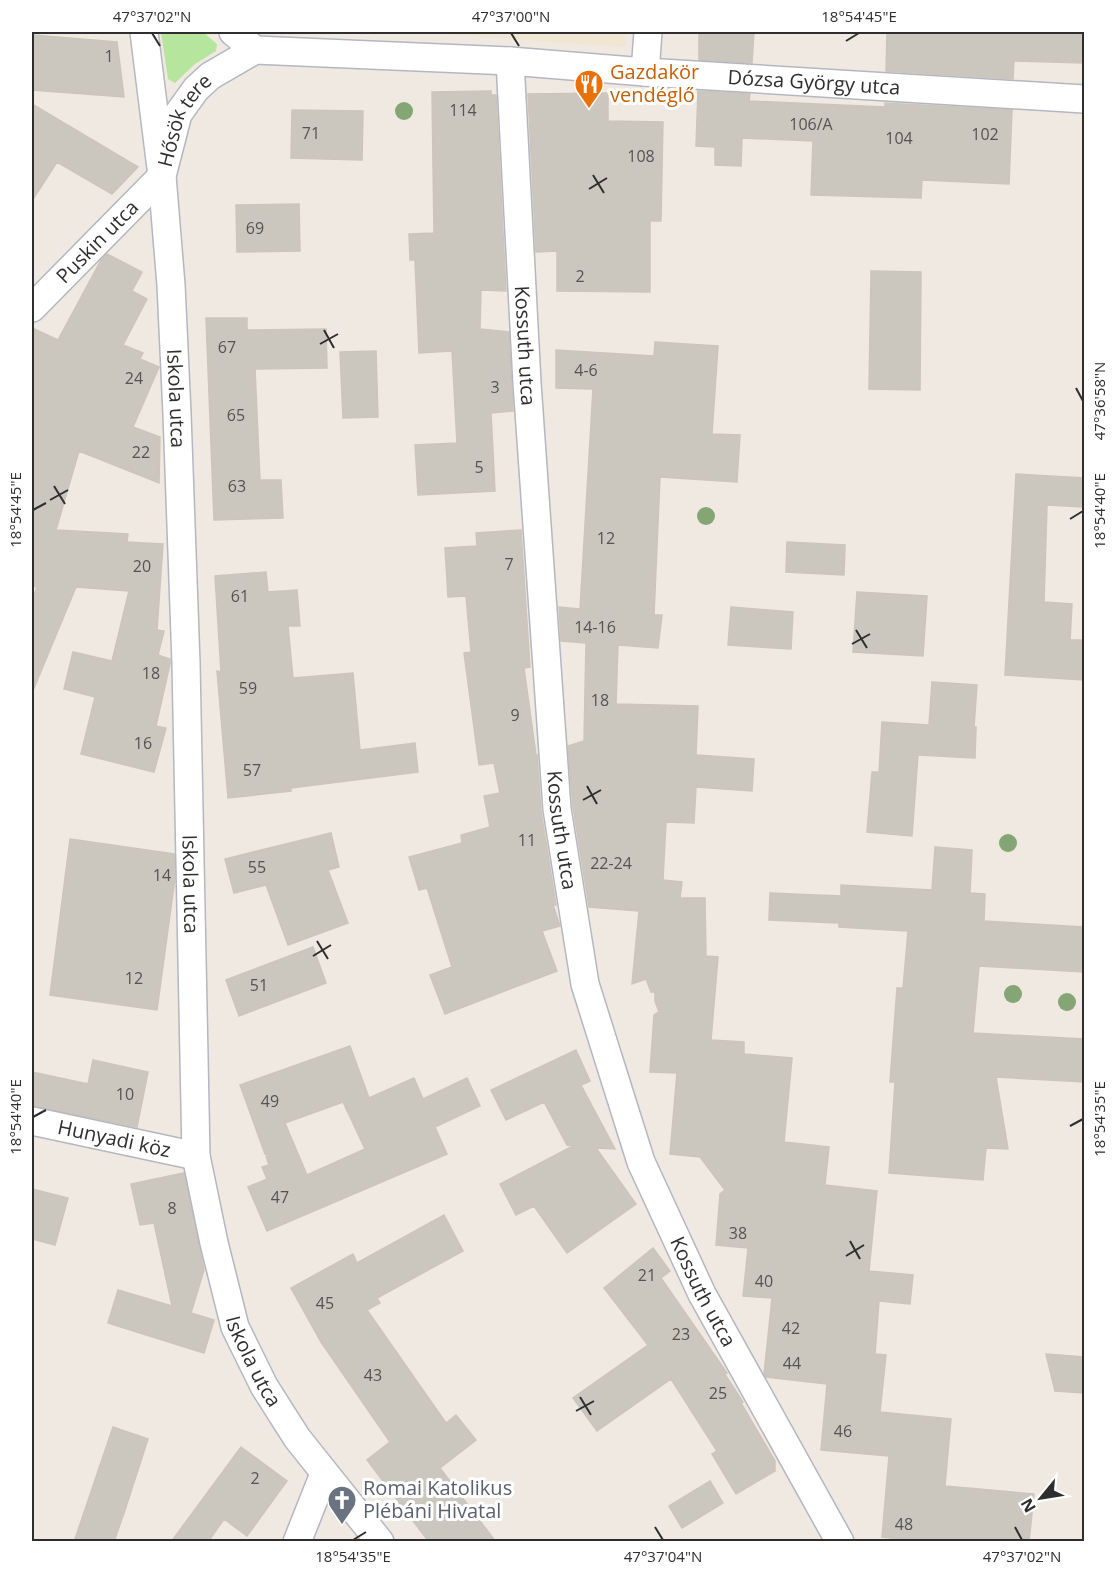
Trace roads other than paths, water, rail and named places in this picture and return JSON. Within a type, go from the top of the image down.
[{"type":"street","name":"Hősök tere","points":[[144,32],[162,176]]},
{"type":"street","points":[[233,32],[255,50]]},
{"type":"street","points":[[645,72],[648,32]]},
{"type":"street","name":"Hősök tere","points":[[162,176],[178,114],[196,89],[210,76],[255,50]]},
{"type":"street","name":"Dózsa György utca","points":[[255,50],[510,61],[645,72],[1084,99]]},
{"type":"street","name":"Kossuth utca","points":[[510,61],[527,383],[557,809],[585,984],[641,1162],[659,1202],[702,1294],[840,1542]]},
{"type":"street","name":"Puskin utca","points":[[32,308],[162,176]]},
{"type":"street","name":"Iskola utca","points":[[162,176],[171,285],[177,414],[186,675],[196,1156],[235,1328],[264,1386],[297,1438],[380,1542]]},
{"type":"street","name":"Hunyadi köz","points":[[32,1121],[196,1156]]},
{"type":"street","points":[[297,1542],[324,1474]]},
{"type":"place","name":"Gazdakör vendéglő","points":[[589,110]]},
{"type":"place","name":"Romai Katolikus Plébáni Hivatal","points":[[342,1526]]}]
